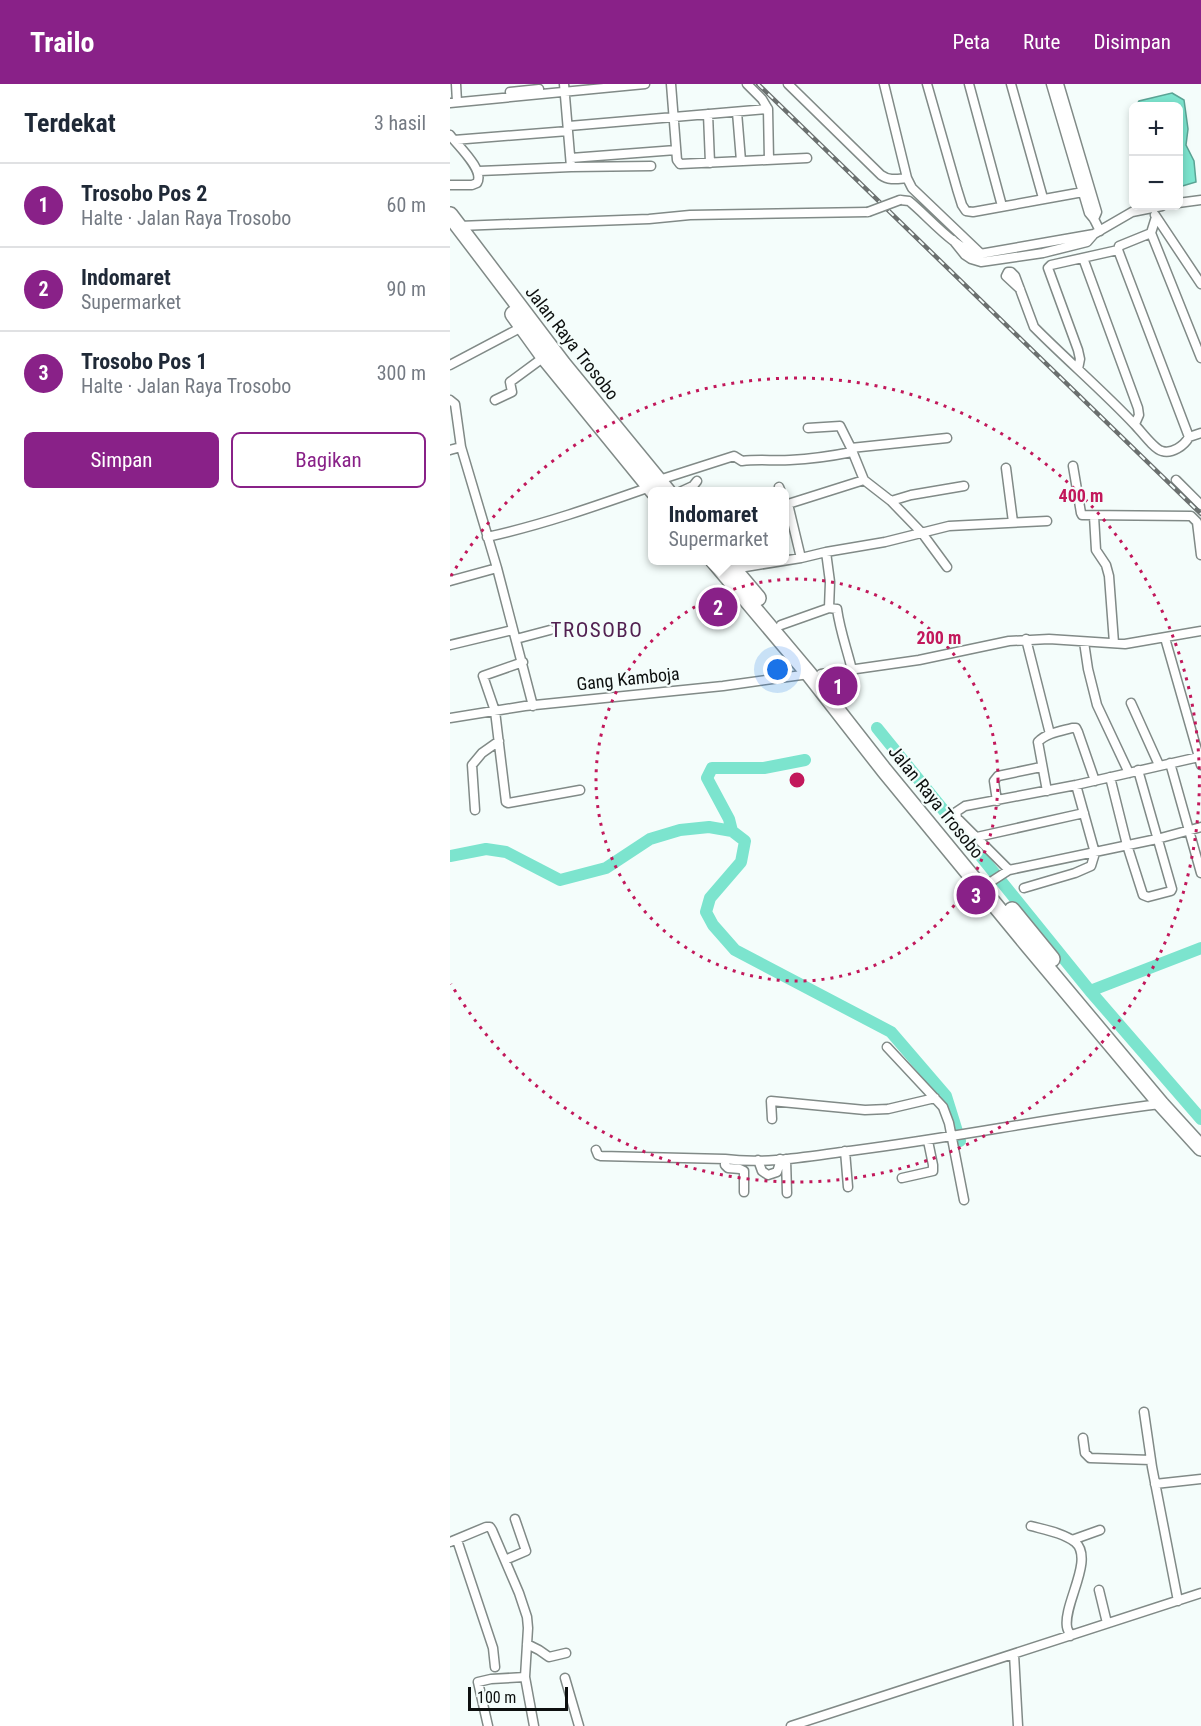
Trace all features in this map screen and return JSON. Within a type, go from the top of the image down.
[{"type":"highway","name":"Jalan Raya Trosobo","points":[[453,224],[543,357],[658,487]]},
{"type":"highway","name":"Jalan Raya Trosobo","points":[[453,224],[658,487]]},
{"type":"highway","name":"Jalan Raya Trosobo","points":[[717,565],[815,674]]},
{"type":"highway","name":"Jalan Raya Trosobo","points":[[730,565],[781,625],[815,674],[937,835],[1161,1104],[1201,1148]]},
{"type":"highway","name":"Jalan Raya Trosobo","points":[[863,735],[998,877],[1125,1047],[1201,1136]]},
{"type":"street","points":[[456,84],[453,100],[564,88],[645,84]]},
{"type":"street","points":[[671,84],[677,160],[681,164],[807,158]]},
{"type":"street","points":[[747,84],[762,99],[768,109],[769,160]]},
{"type":"street","points":[[790,84],[881,175],[892,180],[907,178]]},
{"type":"street","points":[[884,84],[907,178],[912,188],[981,258]]},
{"type":"street","points":[[927,84],[964,208],[968,212],[1083,192]]},
{"type":"street","points":[[969,84],[1002,206]]},
{"type":"street","points":[[1011,84],[1043,198]]},
{"type":"street","points":[[1051,84],[1097,212],[1094,219]]},
{"type":"street","points":[[1059,84],[1083,192],[1097,232]]},
{"type":"street","points":[[564,88],[571,162]]},
{"type":"street","points":[[452,138],[768,109]]},
{"type":"street","points":[[737,112],[741,161]]},
{"type":"street","points":[[708,114],[710,163]]},
{"type":"street","points":[[450,185],[476,183],[480,179],[479,171],[452,138]]},
{"type":"street","points":[[479,171],[676,150]]},
{"type":"street","points":[[625,154],[625,166]]},
{"type":"street","points":[[605,156],[606,167]]},
{"type":"street","points":[[571,162],[606,167],[651,166]]},
{"type":"street","points":[[453,224],[649,219],[690,215],[868,212],[904,200],[914,205],[966,252],[981,258],[1043,253],[1087,242],[1097,232],[1132,212],[1140,210]]},
{"type":"street","points":[[1183,202],[1201,200]]},
{"type":"street","points":[[1151,210],[1201,284]]},
{"type":"street","points":[[1156,217],[1151,233],[1201,358]]},
{"type":"street","points":[[981,258],[1097,232]]},
{"type":"street","points":[[1078,369],[1080,359],[1078,350],[1048,268],[1051,265],[1118,250],[1119,246],[1151,233]]},
{"type":"street","points":[[1040,243],[1043,253]]},
{"type":"street","points":[[1118,250],[1189,438]]},
{"type":"street","points":[[1083,258],[1138,408],[1139,415],[1135,424]]},
{"type":"street","points":[[1020,289],[1034,327],[1160,451],[1179,448],[1189,438],[1201,433]]},
{"type":"street","points":[[450,365],[522,327]]},
{"type":"street","points":[[495,400],[512,392],[511,381],[543,357]]},
{"type":"street","points":[[450,400],[456,407],[461,447],[497,568],[533,705]]},
{"type":"street","points":[[808,428],[840,426],[864,480],[891,501],[922,533],[947,567]]},
{"type":"street","points":[[658,487],[734,456],[742,461],[823,458],[852,450],[947,438]]},
{"type":"street","points":[[450,450],[461,447]]},
{"type":"street","points":[[1073,466],[1081,514],[1191,516],[1197,522],[1201,555]]},
{"type":"street","points":[[1006,468],[1013,522]]},
{"type":"street","points":[[789,501],[864,480]]},
{"type":"street","points":[[1176,480],[1197,498],[1201,505]]},
{"type":"street","points":[[691,487],[697,481]]},
{"type":"street","points":[[891,501],[911,495],[964,486]]},
{"type":"street","points":[[487,537],[520,530],[648,490]]},
{"type":"street","points":[[789,513],[801,558]]},
{"type":"street","points":[[1094,516],[1096,550],[1106,565],[1109,576],[1114,643]]},
{"type":"street","points":[[789,560],[885,542],[949,526],[1047,521]]},
{"type":"street","points":[[826,552],[830,582],[829,608]]},
{"type":"street","points":[[450,580],[497,568]]},
{"type":"street","points":[[781,625],[829,608],[837,609],[852,670]]},
{"type":"street","points":[[450,645],[513,630]]},
{"type":"street","points":[[516,639],[550,630]]},
{"type":"street","name":"Gang Kamboja","points":[[450,718],[533,705],[723,686],[852,670],[919,660],[1026,639],[1125,644],[1201,632]]},
{"type":"street","points":[[1165,638],[1200,761],[1159,765],[1095,781],[965,806],[956,812],[957,818],[977,837],[998,877],[1157,839],[1201,826]]},
{"type":"street","points":[[1026,639],[1050,734]]},
{"type":"street","points":[[1084,642],[1097,705],[1129,773]]},
{"type":"street","points":[[523,662],[484,676],[495,711],[507,803],[580,790]]},
{"type":"street","points":[[1131,703],[1159,765]]},
{"type":"street","points":[[1047,791],[1038,742],[1050,734],[1072,728],[1077,729],[1095,781]]},
{"type":"street","points":[[475,810],[473,763],[482,753],[499,741]]},
{"type":"street","points":[[1170,763],[1201,873]]},
{"type":"street","points":[[997,801],[994,781],[998,776],[1041,766]]},
{"type":"street","points":[[1110,777],[1127,845],[1143,895],[1148,897],[1172,890],[1138,770]]},
{"type":"street","points":[[1024,888],[1083,871],[1091,866],[1095,853],[1076,785]]},
{"type":"street","points":[[977,837],[1084,813]]},
{"type":"street","points":[[887,1047],[940,1103],[953,1136],[964,1200]]},
{"type":"street","points":[[772,1119],[771,1101],[865,1110],[888,1109],[935,1098]]},
{"type":"street","points":[[596,1150],[601,1156],[725,1159],[744,1162],[783,1159],[927,1141],[965,1133],[1161,1104]]},
{"type":"street","points":[[902,1178],[933,1172],[927,1141]]},
{"type":"street","points":[[845,1151],[848,1187]]},
{"type":"street","points":[[725,1159],[725,1165],[728,1168],[744,1170],[744,1192]]},
{"type":"street","points":[[758,1160],[762,1171],[768,1175],[777,1172],[783,1159]]},
{"type":"street","points":[[783,1159],[788,1193]]},
{"type":"street","points":[[1144,1412],[1150,1460],[1178,1601]]},
{"type":"street","points":[[1083,1438],[1085,1453],[1090,1458],[1150,1460]]},
{"type":"street","points":[[1155,1484],[1201,1479]]},
{"type":"street","points":[[505,1560],[526,1550],[515,1519]]},
{"type":"street","points":[[1031,1526],[1062,1535],[1072,1540],[1081,1549],[1082,1557],[1078,1578],[1067,1619],[1068,1636]]},
{"type":"street","points":[[495,1667],[493,1648],[453,1541],[490,1527],[527,1617],[525,1677],[534,1726]]},
{"type":"street","points":[[1072,1540],[1100,1530]]},
{"type":"street","points":[[1099,1590],[1107,1623]]},
{"type":"street","points":[[791,1726],[1201,1593]]},
{"type":"street","points":[[527,1644],[549,1657],[566,1653]]},
{"type":"street","points":[[1014,1654],[1018,1726]]},
{"type":"street","points":[[488,1726],[478,1682],[525,1677]]},
{"type":"street","points":[[565,1678],[579,1726]]},
{"type":"shaded area","points":[[1172,93],[1184,100],[1188,129],[1186,145],[1194,161],[1196,182],[1183,186],[1183,102],[1139,101]]},
{"type":"waterway","points":[[877,728],[1090,991],[1201,1119]]},
{"type":"waterway","points":[[732,831],[729,819],[707,778],[712,768],[764,768],[805,760]]},
{"type":"waterway","points":[[450,856],[486,849],[506,852],[560,880],[606,868],[650,839],[680,830],[709,827],[732,831],[745,841],[741,862],[710,898],[706,912],[713,925],[735,950],[891,1032],[946,1096],[960,1141]]},
{"type":"waterway","points":[[1090,991],[1201,948]]},
{"type":"railway","points":[[758,84],[1201,514]]},
{"type":"place","name":"Indomaret","points":[[718,607]]},
{"type":"place","name":"Trosobo Pos 2","points":[[838,686]]},
{"type":"place","name":"Trosobo Pos 1","points":[[976,895]]},
{"type":"district","name":"TROSOBO","points":[[597,630]]}]
